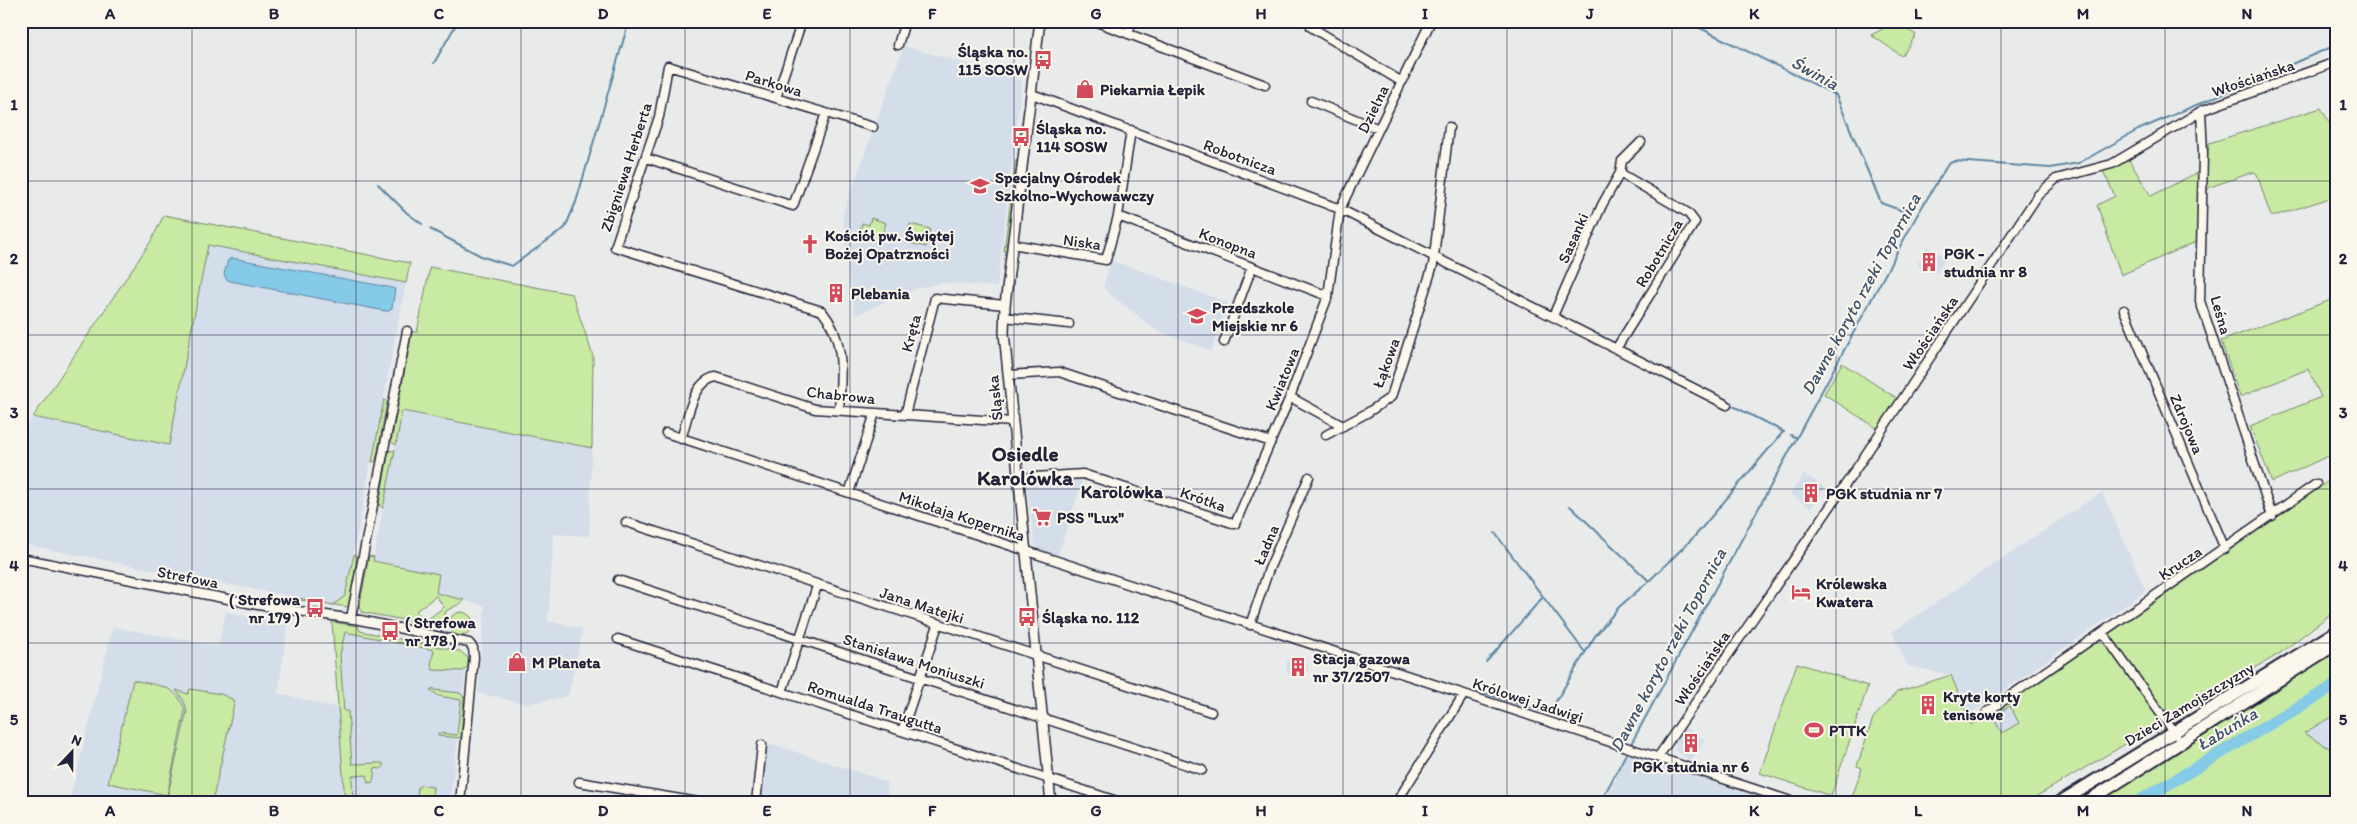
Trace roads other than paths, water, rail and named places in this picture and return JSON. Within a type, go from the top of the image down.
[{"type":"main road","name":"Dzieci Zamojszczyzny","points":[[2059,803],[2336,632]]},
{"type":"main road","name":"Dzieci Zamojszczyzny","points":[[2085,803],[2336,644]]},
{"type":"street","points":[[776,98],[802,21]]},
{"type":"street","points":[[898,44],[905,21]]},
{"type":"street","name":"Śląska","points":[[1040,21],[1004,317],[1008,375],[1051,803]]},
{"type":"street","points":[[1094,21],[1265,85]]},
{"type":"street","points":[[1128,34],[1132,21]]},
{"type":"street","name":"Dzielna","points":[[1340,209],[1431,21]]},
{"type":"street","points":[[1311,27],[1402,82]]},
{"type":"street","name":"Włościańska","points":[[1658,757],[1854,472],[2038,195],[2056,179],[2112,164],[2201,111],[2336,62]]},
{"type":"street","name":"Parkowa","points":[[668,66],[873,127]]},
{"type":"street","name":"Zbigniewa Herberta","points":[[668,66],[661,111],[615,247],[822,311],[828,319],[841,352],[838,410]]},
{"type":"street","name":"Robotnicza","points":[[1032,94],[1340,209],[1727,405]]},
{"type":"street","points":[[1311,102],[1379,129]]},
{"type":"street","name":"Leśna","points":[[2201,111],[2203,154],[2200,301],[2272,516]]},
{"type":"street","points":[[646,158],[793,206],[826,113]]},
{"type":"street","points":[[1435,256],[1449,127]]},
{"type":"street","name":"Niska","points":[[1012,244],[1108,262],[1118,216],[1131,130]]},
{"type":"street","name":"Sasanki","points":[[1553,316],[1602,205],[1620,173],[1626,155],[1641,142]]},
{"type":"street","name":"Robotnicza","points":[[1616,349],[1694,222],[1688,213],[1620,173]]},
{"type":"street","name":"Kwiatowa","points":[[1234,524],[1290,397],[1328,296],[1340,209]]},
{"type":"street","name":"Konopna","points":[[1118,216],[1328,296]]},
{"type":"street","name":"Łąkowa","points":[[1343,426],[1390,398],[1435,256]]},
{"type":"street","points":[[1224,342],[1252,267]]},
{"type":"street","name":"Kręta","points":[[905,415],[935,298],[1005,305]]},
{"type":"street","points":[[1228,307],[1236,310]]},
{"type":"street","name":"Zdrojowa","points":[[2124,310],[2225,549]]},
{"type":"street","points":[[1004,317],[1069,324]]},
{"type":"street","points":[[351,618],[407,331]]},
{"type":"street","points":[[1008,375],[1059,372],[1271,442]]},
{"type":"street","name":"Chabrowa","points":[[682,439],[699,386],[712,378],[722,378],[815,408],[1013,422]]},
{"type":"street","points":[[1290,397],[1343,426]]},
{"type":"street","points":[[849,493],[875,412]]},
{"type":"street","points":[[1326,435],[1343,426]]},
{"type":"street","name":"Mikołaja Kopernika","points":[[666,433],[1250,625]]},
{"type":"street","name":"Krótka","points":[[1018,478],[1083,474],[1234,524]]},
{"type":"street","name":"Ładna","points":[[1250,625],[1269,570],[1310,477]]},
{"type":"street","name":"Krucza","points":[[1987,712],[2225,549],[2316,484]]},
{"type":"street","name":"Jana Matejki","points":[[626,522],[817,586],[1211,712]]},
{"type":"street","name":"Strefowa","points":[[21,558],[258,605],[351,618],[468,643],[472,648],[474,657],[460,803]]},
{"type":"street","name":"Stanisława Moniuszki","points":[[618,580],[1202,770]]},
{"type":"street","points":[[782,692],[817,586]]},
{"type":"street","points":[[902,731],[938,625]]},
{"type":"street","name":"Królowej Jadwigi","points":[[1250,625],[1797,803]]},
{"type":"street","points":[[2103,633],[2174,732],[2180,744]]},
{"type":"street","name":"Romualda Traugutta","points":[[618,639],[1123,803]]},
{"type":"street","points":[[1396,803],[1464,694]]},
{"type":"street","points":[[756,803],[762,745]]},
{"type":"street","points":[[579,782],[704,803]]},
{"type":"water","points":[[232,258],[395,289],[392,308],[389,311],[385,311],[230,281],[226,279],[224,274],[228,260]]},
{"type":"waterway","points":[[434,63],[458,21]]},
{"type":"waterway","points":[[430,229],[483,257],[512,266],[565,228],[576,202],[629,21]]},
{"type":"waterway","name":"Świnia","points":[[1686,21],[1836,95],[1881,203],[1903,211]]},
{"type":"waterway","name":"Dawne koryto rzeki Topornica","points":[[1630,746],[1916,217],[1948,164],[1955,161],[2050,168],[2079,163],[2138,130],[2336,45]]},
{"type":"waterway","points":[[378,184],[407,213],[422,224]]},
{"type":"waterway","points":[[1733,406],[1784,432]]},
{"type":"waterway","points":[[1484,693],[1538,710],[1545,711],[1552,708],[1595,636],[1619,607],[1695,536],[1783,432]]},
{"type":"waterway","name":"Dawne koryto rzeki Topornica","points":[[1791,435],[1797,438]]},
{"type":"waterway","points":[[1570,506],[1649,581]]},
{"type":"waterway","points":[[1495,533],[1584,651]]},
{"type":"waterway","points":[[1486,662],[1543,597]]},
{"type":"waterway","name":"Łabuńka","points":[[2136,803],[2336,685]]},
{"type":"waterway","name":"Dawne koryto rzeki Topornica","points":[[1600,803],[1628,750]]},
{"type":"place","name":"Śląska no. 115 SOSW","points":[[1043,60]]},
{"type":"place","name":"Piekarnia Łepik","points":[[1085,89]]},
{"type":"place","name":"Śląska no. 114 SOSW","points":[[1021,137]]},
{"type":"place","name":"Specjalny Ośrodek Szkolno-Wychowawczy","points":[[980,186]]},
{"type":"place","name":"Kościół pw. Świętej Bożej Opatrzności","points":[[810,244]]},
{"type":"place","name":"PGK - studnia nr 8","points":[[1929,262]]},
{"type":"place","name":"Plebania","points":[[836,293]]},
{"type":"place","name":"Przedszkole Miejskie nr 6","points":[[1197,316]]},
{"type":"place","name":"PGK studnia nr 7","points":[[1811,493]]},
{"type":"place","name":"PSS \"Lux\"","points":[[1042,517]]},
{"type":"place","name":"Królewska Kwatera","points":[[1801,592]]},
{"type":"place","name":"( Strefowa nr 179 )","points":[[315,608]]},
{"type":"place","name":"Śląska no. 112","points":[[1027,617]]},
{"type":"place","name":"( Strefowa nr 178 )","points":[[390,631]]},
{"type":"place","name":"M Planeta","points":[[517,662]]},
{"type":"place","name":"Stacja gazowa nr 37/2507","points":[[1298,667]]},
{"type":"place","name":"Kryte korty tenisowe","points":[[1928,705]]},
{"type":"place","name":"PTTK","points":[[1814,730]]},
{"type":"place","name":"PGK studnia nr 6","points":[[1691,743]]},
{"type":"district","name":"Osiedle Karolówka","points":[[1025,465]]},
{"type":"district","name":"Karolówka","points":[[1122,492]]}]
